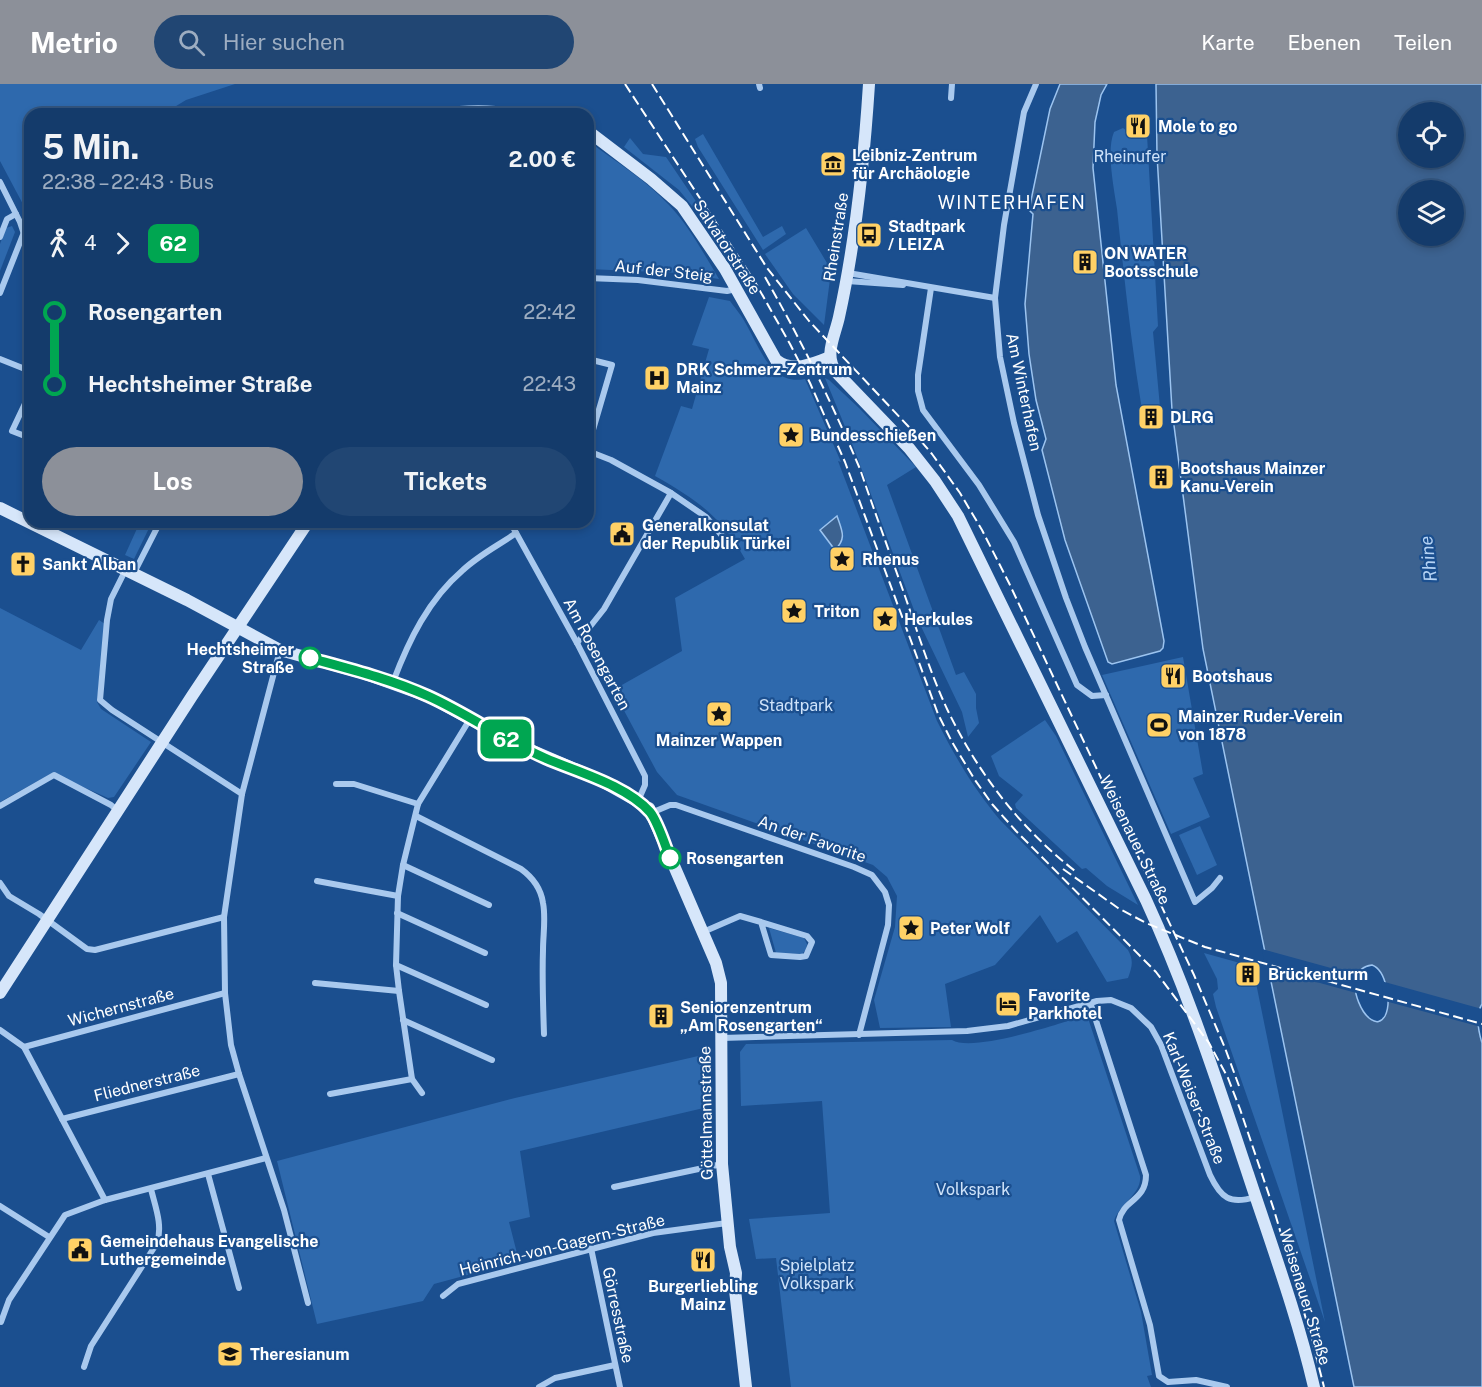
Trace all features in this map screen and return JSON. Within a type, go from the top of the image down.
[{"type":"street","name":"Rheinstraße","points":[[830,357],[848,277],[859,199],[869,84]]},
{"type":"street","points":[[951,98],[952,84]]},
{"type":"street","name":"Am Winterhafen","points":[[1036,84],[1024,112],[995,298],[1000,357],[1014,423],[1038,515],[1066,598],[1195,902],[1220,878]]},
{"type":"street","name":"Salvatorstraße","points":[[594,136],[682,206],[736,289],[772,355],[780,363],[788,367],[799,366],[830,357]]},
{"type":"street","points":[[0,182],[24,230]]},
{"type":"street","points":[[0,237],[7,219],[16,214]]},
{"type":"street","points":[[0,293],[24,242]]},
{"type":"street","points":[[848,277],[995,298]]},
{"type":"street","name":"Auf der Steig","points":[[594,278],[638,280],[727,291],[736,289]]},
{"type":"street","points":[[932,288],[918,375],[918,391],[923,410],[979,485],[1014,542],[1077,685],[1092,696],[1106,695]]},
{"type":"street","name":"Weisenauer Straße","points":[[830,357],[831,365],[837,373],[891,428],[935,481],[958,516],[1167,946],[1191,1006],[1256,1197],[1298,1327],[1314,1387]]},
{"type":"street","points":[[0,359],[24,369]]},
{"type":"street","points":[[594,360],[612,365],[594,428]]},
{"type":"street","points":[[24,406],[12,431],[24,436]]},
{"type":"street","points":[[594,452],[671,493],[706,517],[730,545]]},
{"type":"street","points":[[577,643],[604,609],[671,493]]},
{"type":"street","points":[[0,508],[24,520]]},
{"type":"street","points":[[41,528],[130,571],[280,650],[393,682],[430,697],[545,758],[598,779],[627,787],[639,799]]},
{"type":"street","points":[[156,528],[111,599],[100,700],[242,794]]},
{"type":"street","points":[[0,993],[304,528]]},
{"type":"street","name":"Am Rosengarten","points":[[513,528],[577,643],[645,776],[645,785],[639,799]]},
{"type":"street","points":[[393,682],[411,639],[437,597],[464,569],[516,533]]},
{"type":"street","points":[[280,650],[242,794],[224,917],[225,993],[231,1045],[238,1074],[286,1219],[308,1303]]},
{"type":"street","points":[[422,1093],[412,1079],[399,991],[396,965],[398,896],[418,804],[470,719]]},
{"type":"street","points":[[0,806],[54,775],[111,804],[118,811]]},
{"type":"street","points":[[336,784],[354,784],[418,804]]},
{"type":"street","name":"Göttelmannstraße","points":[[639,799],[648,804],[703,932],[718,969],[721,984],[722,1164],[729,1247],[736,1273],[735,1290],[746,1387]]},
{"type":"street","name":"An der Favorite","points":[[651,813],[670,805],[676,805],[872,875],[882,886],[889,899],[888,925],[859,1035]]},
{"type":"street","points":[[416,816],[521,869],[528,874],[537,888],[544,913],[544,1034]]},
{"type":"street","points":[[403,865],[489,905]]},
{"type":"street","points":[[317,881],[398,896]]},
{"type":"street","points":[[0,884],[9,896],[87,949],[95,950],[224,917]]},
{"type":"street","points":[[397,913],[485,953]]},
{"type":"street","points":[[703,932],[740,916],[761,922],[807,936],[812,942],[806,956],[771,955],[761,922]]},
{"type":"street","points":[[396,965],[486,1005]]},
{"type":"street","points":[[315,983],[399,991]]},
{"type":"street","name":"Wichernstraße","points":[[24,1047],[225,993]]},
{"type":"street","name":"Karl-Weiser-Straße","points":[[722,1038],[859,1035],[994,1028],[1021,1023],[1090,1002],[1117,1001],[1131,1008],[1146,1021],[1157,1036],[1219,1192],[1233,1200],[1256,1197]]},
{"type":"street","points":[[1090,1002],[1146,1175],[1144,1190],[1121,1214],[1119,1220],[1150,1325],[1158,1373],[1163,1380],[1168,1382],[1196,1380],[1227,1387]]},
{"type":"street","points":[[403,1020],[492,1060]]},
{"type":"street","points":[[0,1030],[24,1047],[105,1200]]},
{"type":"street","name":"Fliednerstraße","points":[[62,1119],[238,1074]]},
{"type":"street","points":[[330,1094],[412,1079]]},
{"type":"street","points":[[1,1322],[9,1300],[64,1215],[105,1200],[266,1158]]},
{"type":"street","points":[[614,1187],[722,1164]]},
{"type":"street","points":[[208,1174],[239,1288]]},
{"type":"street","points":[[84,1367],[91,1346],[157,1243],[160,1225],[151,1189]]},
{"type":"street","points":[[0,1206],[49,1237]]},
{"type":"street","name":"Heinrich-von-Gagern-Straße","points":[[443,1296],[458,1284],[591,1248],[654,1233],[727,1223]]},
{"type":"street","name":"Görresstraße","points":[[591,1248],[620,1387]]},
{"type":"street","points":[[539,1387],[555,1378],[615,1365]]},
{"type":"green space","points":[[0,84],[235,84],[186,100],[173,108],[24,108],[24,206],[0,161]]},
{"type":"green space","name":"Rheinufer","points":[[1123,128],[1132,135],[1147,135],[1158,326],[1153,332],[1160,407],[1142,410],[1111,159],[1114,132]]},
{"type":"green space","points":[[703,134],[763,237],[782,226],[786,234],[763,250],[698,147],[695,139]]},
{"type":"green space","points":[[630,138],[643,154],[666,157],[739,265],[736,269],[700,216],[679,190],[624,147]]},
{"type":"green space","points":[[594,145],[640,179],[669,205],[690,231],[719,279],[679,273],[594,269]]},
{"type":"green space","points":[[12,226],[15,232],[0,271],[0,244],[6,228]]},
{"type":"green space","points":[[806,228],[827,263],[832,264],[824,325],[793,294],[765,254]]},
{"type":"green space","name":"Stadtpark","points":[[709,297],[730,301],[775,371],[793,380],[805,379],[841,462],[838,461],[937,721],[951,747],[973,785],[1000,820],[1128,950],[1132,964],[1128,978],[1107,982],[1077,931],[1057,943],[1040,915],[995,965],[945,984],[951,1027],[880,1028],[874,1000],[895,927],[897,896],[887,877],[873,865],[677,795],[657,772],[613,690],[682,651],[675,598],[745,559],[727,531],[707,510],[655,476],[681,406],[692,409],[709,349],[692,345]]},
{"type":"green space","points":[[825,378],[859,408],[916,467],[887,485],[956,675],[964,672],[976,694],[979,723],[968,737],[962,712],[917,618],[853,446]]},
{"type":"green space","points":[[137,528],[149,528],[134,559],[125,555]]},
{"type":"green space","points":[[0,608],[81,650],[99,620],[105,624],[97,702],[101,709],[151,742],[114,797],[108,798],[52,773],[0,802]]},
{"type":"green space","name":"Mainzer Ruder-Verein von 1878","points":[[1183,657],[1203,774],[1193,778],[1210,817],[1171,834],[1102,675]]},
{"type":"green space","points":[[1045,720],[1056,736],[1138,905],[1107,886],[1086,868],[1082,869],[1016,808],[1015,804],[1023,795],[999,776],[991,756]]},
{"type":"green space","points":[[1200,826],[1217,865],[1197,875],[1179,835]]},
{"type":"green space","points":[[769,928],[804,938],[807,944],[806,950],[802,954],[776,953]]},
{"type":"green space","points":[[1204,953],[1240,963],[1242,973],[1236,978],[1238,983],[1252,981],[1256,983],[1325,1322],[1216,1007],[1213,994],[1218,989],[1217,979]]},
{"type":"green space","name":"Volkspark","points":[[1087,1015],[1140,1176],[1140,1182],[1134,1194],[1120,1209],[1114,1221],[1141,1312],[1152,1375],[1147,1376],[1151,1387],[791,1387],[776,1258],[756,1259],[749,1219],[830,1213],[822,1101],[741,1106],[740,1052],[746,1044],[952,1040],[978,1043],[1038,1030]]},
{"type":"green space","points":[[707,1054],[708,1107],[520,1151],[530,1217],[509,1222],[519,1261],[434,1284],[423,1301],[317,1324],[277,1161],[515,1098]]},
{"type":"water","points":[[1060,84],[1107,84],[1101,95],[1095,122],[1093,168],[1116,385],[1164,641],[1160,651],[1112,664],[1108,662],[1065,540],[1042,450],[1046,439],[1036,400],[1029,354],[1025,304],[1033,214],[1029,210],[1050,109]]},
{"type":"water","name":"Rhine","points":[[1156,84],[1482,84],[1482,1004],[1478,1028],[1482,1043],[1482,1387],[1354,1387],[1203,649],[1172,410],[1157,155]],"holes":[[[1372,965],[1381,973],[1388,995],[1385,1016],[1379,1021],[1371,1020],[1364,1013],[1355,990],[1356,979],[1361,970]]]},
{"type":"water","points":[[837,516],[842,538],[835,550],[820,530]]},
{"type":"pier","points":[[1262,949],[1360,976],[1360,994],[1265,968]]},
{"type":"pier","points":[[1381,981],[1482,1009],[1481,1027],[1385,1001]]},
{"type":"railway","points":[[625,84],[755,282],[810,383],[845,462],[938,714],[975,780],[1016,831],[1156,972],[1209,1043],[1228,1078],[1274,1210],[1324,1387]]},
{"type":"railway","points":[[652,84],[767,268],[809,321],[932,454],[960,493],[982,530],[1194,975],[1239,1086]]},
{"type":"railway","points":[[765,277],[816,372],[860,469],[931,669],[960,734],[1002,798],[1036,837],[1075,871]]},
{"type":"railway","points":[[1063,869],[1118,908],[1146,923],[1205,947],[1482,1024]]},
{"type":"bus line","name":"62","points":[[310,658],[393,682],[430,697],[512,742],[598,779],[624,793],[651,813],[670,858]]},
{"type":"place","name":"Mole to go","points":[[1138,126]]},
{"type":"place","name":"Leibniz-Zentrum für Archäologie","points":[[833,164]]},
{"type":"place","name":"Stadtpark / LEIZA","points":[[869,235]]},
{"type":"place","name":"ON WATER Bootsschule","points":[[1085,262]]},
{"type":"place","name":"DRK Schmerz-Zentrum Mainz","points":[[657,378]]},
{"type":"place","name":"DLRG","points":[[1151,417]]},
{"type":"place","name":"Bundesschießen","points":[[791,435]]},
{"type":"place","name":"Bootshaus Mainzer Kanu-Verein","points":[[1161,477]]},
{"type":"place","name":"Generalkonsulat der Republik Türkei","points":[[622,534]]},
{"type":"place","name":"Rhenus","points":[[842,559]]},
{"type":"place","name":"Sankt Alban","points":[[23,564]]},
{"type":"place","name":"Triton","points":[[794,611]]},
{"type":"place","name":"Herkules","points":[[885,619]]},
{"type":"place","name":"Hechtsheimer Straße","points":[[310,658]]},
{"type":"place","name":"Bootshaus","points":[[1173,676]]},
{"type":"place","name":"Mainzer Wappen","points":[[719,714]]},
{"type":"place","name":"Mainzer Ruder-Verein von 1878","points":[[1159,725]]},
{"type":"place","name":"Rosengarten","points":[[670,858]]},
{"type":"place","name":"Peter Wolf","points":[[911,928]]},
{"type":"place","name":"Brückenturm","points":[[1248,974]]},
{"type":"place","name":"Favorite Parkhotel","points":[[1008,1004]]},
{"type":"place","name":"Seniorenzentrum „Am Rosengarten“","points":[[661,1016]]},
{"type":"place","name":"Gemeindehaus Evangelische Luthergemeinde","points":[[80,1250]]},
{"type":"place","name":"Burgerliebling Mainz","points":[[703,1260]]},
{"type":"place","name":"Theresianum","points":[[230,1354]]},
{"type":"district","name":"WINTERHAFEN","points":[[1012,202]]},
{"type":"park label","name":"Spielplatz Volkspark","points":[[817,1274]]}]
